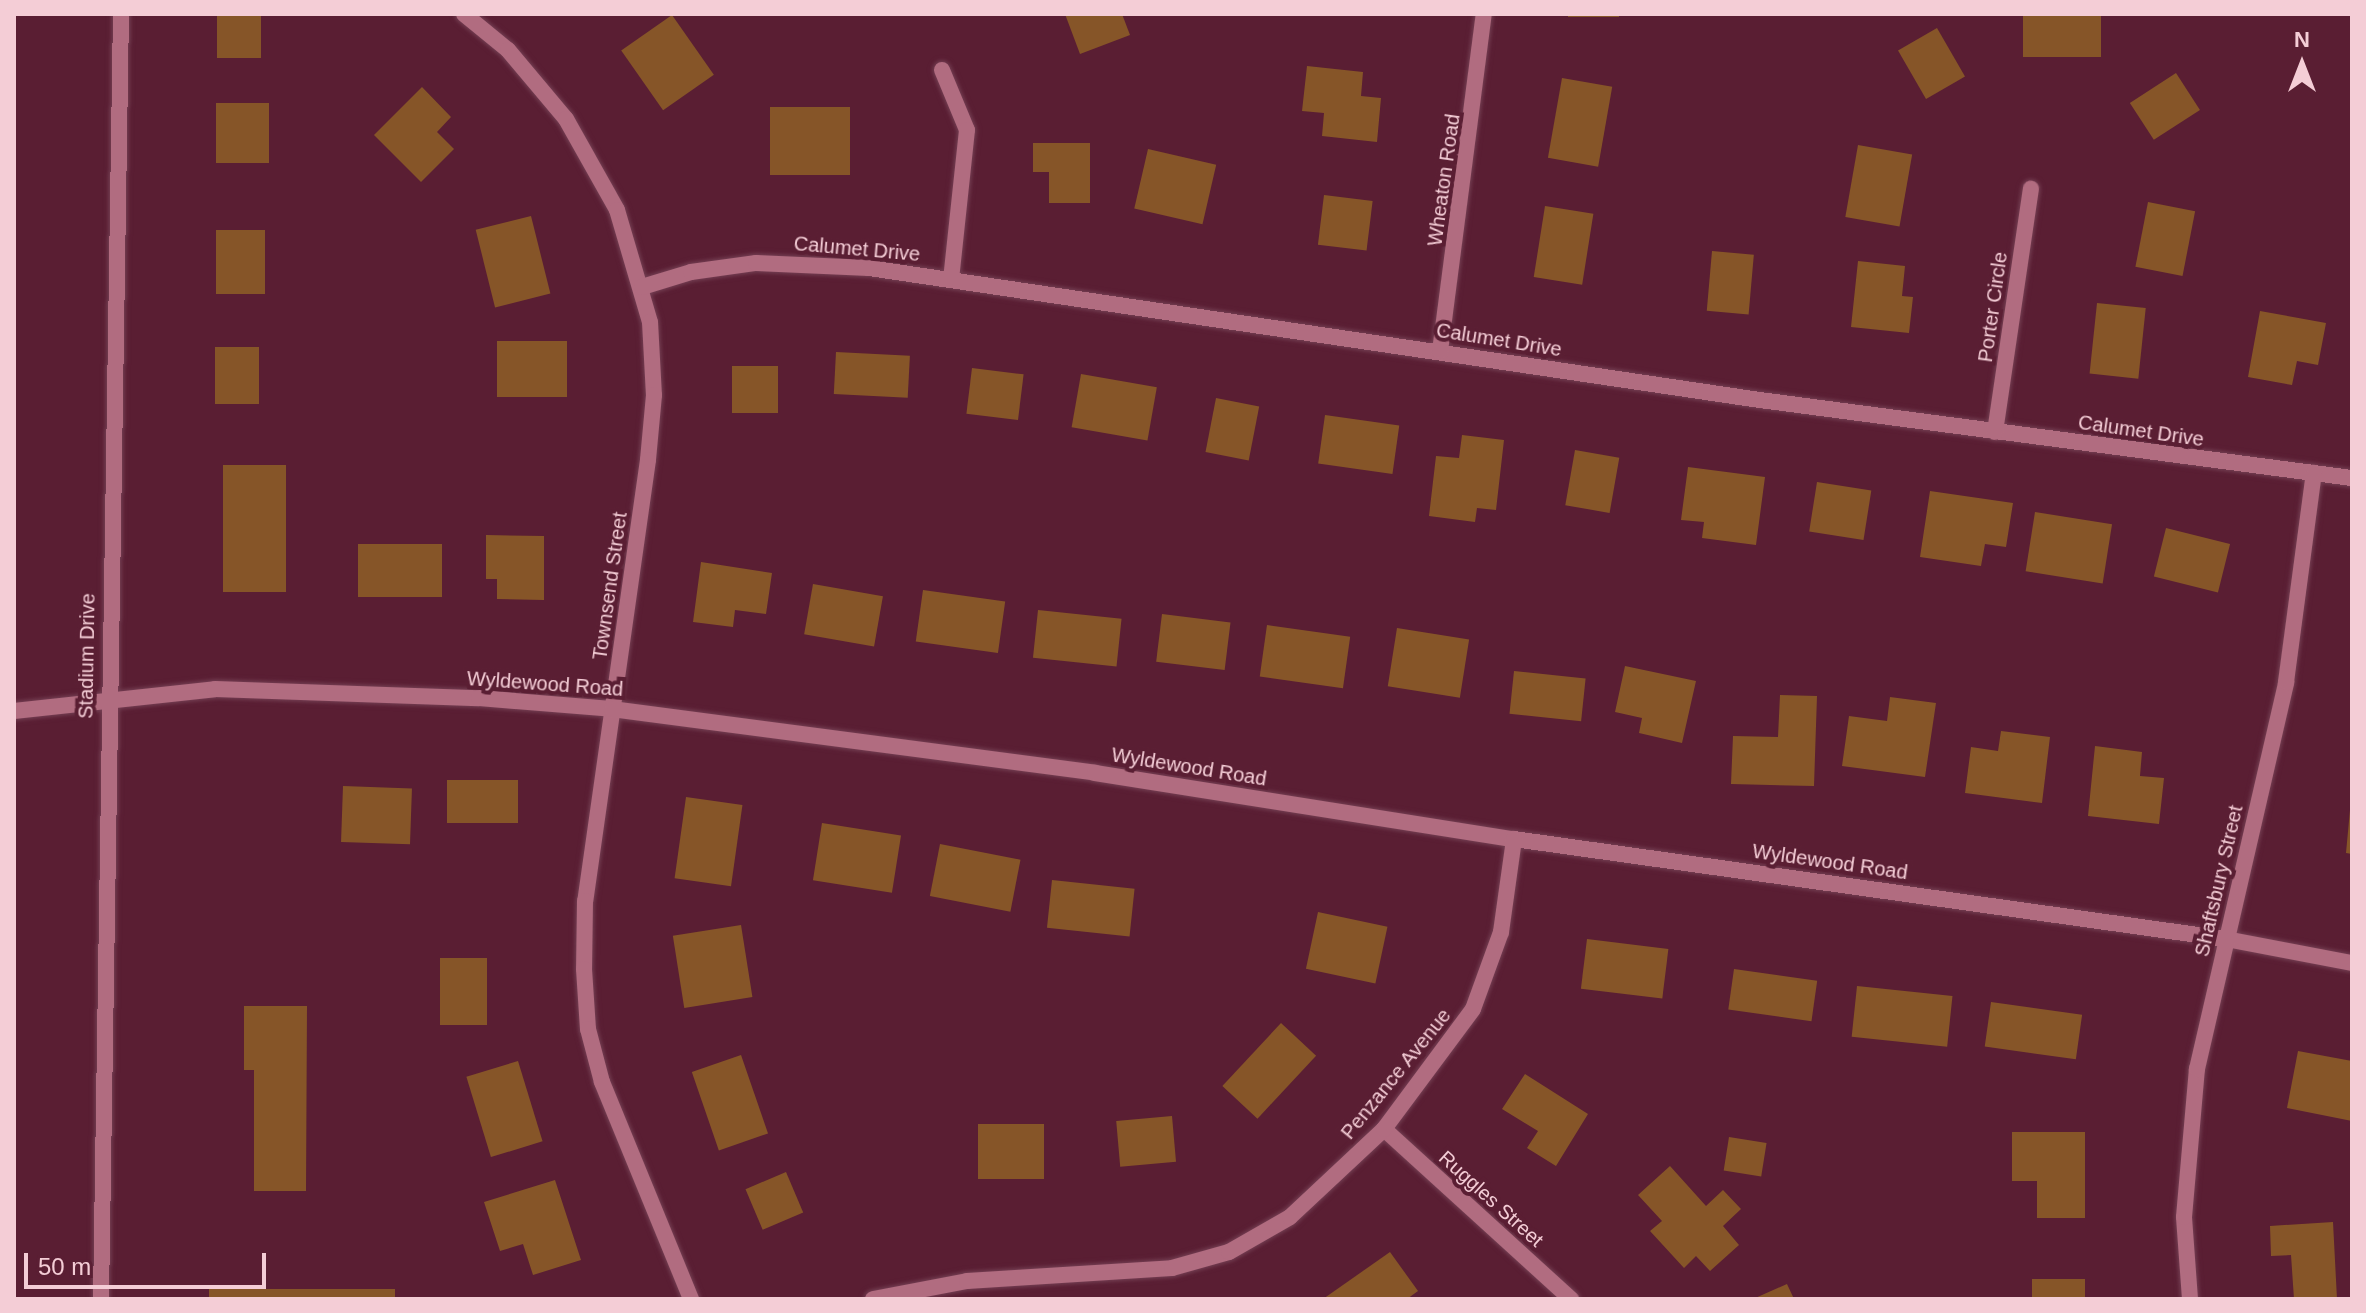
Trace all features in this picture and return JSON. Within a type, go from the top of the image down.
[{"type":"street","name":"Stadium Drive","points":[[101,1299],[107,700],[121,14]]},
{"type":"street","name":"Townsend Street","points":[[464,14],[508,50],[566,119],[610,196],[642,287],[654,395],[585,901],[588,1029],[602,1082],[691,1299]]},
{"type":"street","name":"Wheaton Road","points":[[1440,351],[1484,14]]},
{"type":"street","points":[[942,70],[967,130],[951,279]]},
{"type":"street","name":"Porter Circle","points":[[1995,432],[2031,189]]},
{"type":"street","name":"Calumet Drive","points":[[642,287],[691,272],[777,263],[951,279],[1995,432],[2352,478]]},
{"type":"street","name":"Shaftsbury Street","points":[[2190,1299],[2184,1217],[2197,1069],[2286,682],[2314,473]]},
{"type":"street","name":"Wyldewood Road","points":[[14,711],[215,689],[479,698],[612,709],[1095,773],[1514,839],[2226,939],[2352,963]]},
{"type":"street","name":"Penzance Avenue","points":[[873,1299],[967,1281],[1135,1273],[1202,1262],[1290,1217],[1384,1129],[1473,1009],[1501,932],[1514,839]]},
{"type":"street","name":"Ruggles Street","points":[[1384,1129],[1571,1299]]},
{"type":"building","points":[[217,14],[261,14],[261,58],[217,58]]},
{"type":"building","points":[[1065,14],[1122,14],[1130,35],[1080,54]]},
{"type":"building","points":[[1568,14],[1619,14],[1619,17],[1568,17]]},
{"type":"building","points":[[2023,14],[2101,14],[2101,57],[2023,57]]},
{"type":"building","points":[[672,15],[714,75],[663,110],[621,51]]},
{"type":"building","points":[[1937,28],[1965,76],[1926,99],[1898,50]]},
{"type":"building","points":[[1307,66],[1363,72],[1361,96],[1381,98],[1377,142],[1322,136],[1324,113],[1302,111]]},
{"type":"building","points":[[2176,73],[2200,110],[2154,140],[2130,103]]},
{"type":"building","points":[[1562,78],[1612,87],[1598,167],[1548,158]]},
{"type":"building","points":[[422,87],[451,117],[437,132],[454,149],[421,182],[374,135]]},
{"type":"building","points":[[216,103],[269,103],[269,163],[216,163]]},
{"type":"building","points":[[770,107],[850,107],[850,175],[770,175]]},
{"type":"building","points":[[1033,143],[1090,143],[1090,203],[1049,203],[1049,172],[1033,172]]},
{"type":"building","points":[[1858,145],[1912,155],[1899,226],[1845,217]]},
{"type":"building","points":[[1148,149],[1216,165],[1202,224],[1134,208]]},
{"type":"building","points":[[1324,195],[1373,201],[1367,251],[1318,245]]},
{"type":"building","points":[[2148,202],[2195,211],[2183,276],[2135,267]]},
{"type":"building","points":[[1545,206],[1593,214],[1582,285],[1534,277]]},
{"type":"building","points":[[531,216],[550,294],[495,307],[476,230]]},
{"type":"building","points":[[216,230],[265,230],[265,294],[216,294]]},
{"type":"building","points":[[1712,251],[1754,255],[1749,314],[1707,311]]},
{"type":"building","points":[[1858,261],[1905,266],[1902,296],[1913,297],[1909,333],[1851,327]]},
{"type":"building","points":[[2097,303],[2146,308],[2138,379],[2090,374]]},
{"type":"building","points":[[2260,311],[2326,323],[2318,365],[2297,361],[2292,385],[2248,377]]},
{"type":"building","points":[[497,341],[567,341],[567,397],[497,397]]},
{"type":"building","points":[[215,347],[259,347],[259,404],[215,404]]},
{"type":"building","points":[[836,352],[910,356],[908,398],[834,394]]},
{"type":"building","points":[[732,366],[778,366],[778,413],[732,413]]},
{"type":"building","points":[[972,368],[1024,374],[1018,420],[966,414]]},
{"type":"building","points":[[1081,374],[1157,387],[1147,441],[1072,427]]},
{"type":"building","points":[[1216,398],[1259,406],[1249,460],[1206,452]]},
{"type":"building","points":[[1325,415],[1399,425],[1392,474],[1318,464]]},
{"type":"building","points":[[1462,435],[1504,440],[1496,510],[1477,508],[1475,522],[1429,516],[1436,456],[1459,458]]},
{"type":"building","points":[[1575,450],[1619,458],[1610,513],[1565,505]]},
{"type":"building","points":[[223,465],[286,465],[286,592],[223,592]]},
{"type":"building","points":[[1688,467],[1765,477],[1756,545],[1702,538],[1704,522],[1681,520]]},
{"type":"building","points":[[1817,482],[1871,491],[1864,540],[1809,531]]},
{"type":"building","points":[[1930,491],[2013,503],[2006,547],[1985,544],[1981,566],[1920,557]]},
{"type":"building","points":[[2035,512],[2112,524],[2103,583],[2026,571]]},
{"type":"building","points":[[2166,528],[2230,544],[2218,592],[2154,577]]},
{"type":"building","points":[[486,535],[544,536],[544,600],[497,599],[497,579],[486,579]]},
{"type":"building","points":[[358,544],[442,544],[442,597],[358,597]]},
{"type":"building","points":[[701,562],[772,573],[766,614],[735,610],[733,627],[693,622]]},
{"type":"building","points":[[813,584],[883,596],[874,647],[804,634]]},
{"type":"building","points":[[923,590],[1005,602],[998,653],[916,641]]},
{"type":"building","points":[[1038,610],[1122,619],[1117,667],[1033,658]]},
{"type":"building","points":[[1162,614],[1230,622],[1225,670],[1156,662]]},
{"type":"building","points":[[1267,625],[1350,637],[1343,688],[1260,676]]},
{"type":"building","points":[[1397,628],[1469,639],[1460,698],[1388,686]]},
{"type":"building","points":[[1625,666],[1696,681],[1682,743],[1639,733],[1642,718],[1615,712]]},
{"type":"building","points":[[1514,671],[1586,679],[1581,721],[1510,714]]},
{"type":"building","points":[[1780,695],[1817,696],[1814,786],[1731,784],[1733,736],[1778,737]]},
{"type":"building","points":[[1890,697],[1936,703],[1925,777],[1842,766],[1849,716],[1887,721]]},
{"type":"building","points":[[2001,731],[2050,737],[2042,803],[1965,793],[1971,747],[1998,751]]},
{"type":"building","points":[[2095,746],[2142,752],[2140,776],[2164,778],[2159,824],[2088,816]]},
{"type":"building","points":[[447,780],[518,780],[518,823],[447,823]]},
{"type":"building","points":[[343,786],[412,788],[410,844],[341,842]]},
{"type":"building","points":[[686,797],[742,805],[731,886],[675,878]]},
{"type":"building","points":[[2352,810],[2352,854],[2346,853]]},
{"type":"building","points":[[822,823],[901,836],[892,893],[813,880]]},
{"type":"building","points":[[940,844],[1020,860],[1010,912],[930,896]]},
{"type":"building","points":[[1052,880],[1135,889],[1130,936],[1047,928]]},
{"type":"building","points":[[1318,912],[1387,927],[1375,983],[1306,969]]},
{"type":"building","points":[[741,925],[752,997],[684,1008],[673,936]]},
{"type":"building","points":[[1587,939],[1668,949],[1662,999],[1581,989]]},
{"type":"building","points":[[440,958],[487,958],[487,1025],[440,1025]]},
{"type":"building","points":[[1734,969],[1817,981],[1811,1021],[1728,1010]]},
{"type":"building","points":[[1857,986],[1952,996],[1947,1047],[1852,1037]]},
{"type":"building","points":[[1991,1002],[2082,1015],[2076,1059],[1985,1047]]},
{"type":"building","points":[[244,1006],[307,1006],[306,1191],[254,1191],[254,1070],[244,1070]]},
{"type":"building","points":[[1281,1023],[1316,1056],[1257,1119],[1222,1086]]},
{"type":"building","points":[[2298,1051],[2352,1061],[2352,1121],[2287,1108]]},
{"type":"building","points":[[741,1055],[768,1133],[719,1150],[692,1072]]},
{"type":"building","points":[[518,1061],[543,1141],[491,1157],[466,1077]]},
{"type":"building","points":[[1525,1074],[1588,1114],[1556,1166],[1527,1148],[1538,1131],[1502,1109]]},
{"type":"building","points":[[1172,1116],[1176,1162],[1120,1167],[1116,1121]]},
{"type":"building","points":[[978,1124],[1044,1124],[1044,1179],[978,1179]]},
{"type":"building","points":[[2012,1132],[2085,1132],[2085,1218],[2037,1218],[2037,1181],[2012,1181]]},
{"type":"building","points":[[1729,1137],[1767,1143],[1761,1177],[1724,1171]]},
{"type":"building","points":[[1670,1166],[1706,1206],[1723,1190],[1741,1209],[1723,1226],[1739,1245],[1710,1271],[1696,1256],[1684,1268],[1650,1231],[1662,1221],[1638,1195]]},
{"type":"building","points":[[786,1172],[803,1213],[763,1230],[745,1189]]},
{"type":"building","points":[[555,1180],[581,1260],[533,1275],[523,1244],[500,1251],[484,1202]]},
{"type":"building","points":[[2333,1222],[2337,1299],[2294,1299],[2291,1255],[2271,1256],[2270,1226]]},
{"type":"building","points":[[1390,1252],[1418,1291],[1407,1299],[1323,1299]]},
{"type":"building","points":[[2032,1279],[2085,1279],[2085,1299],[2032,1299]]},
{"type":"building","points":[[1787,1284],[1794,1299],[1753,1299]]},
{"type":"building","points":[[209,1289],[395,1289],[395,1299],[209,1299]]}]
